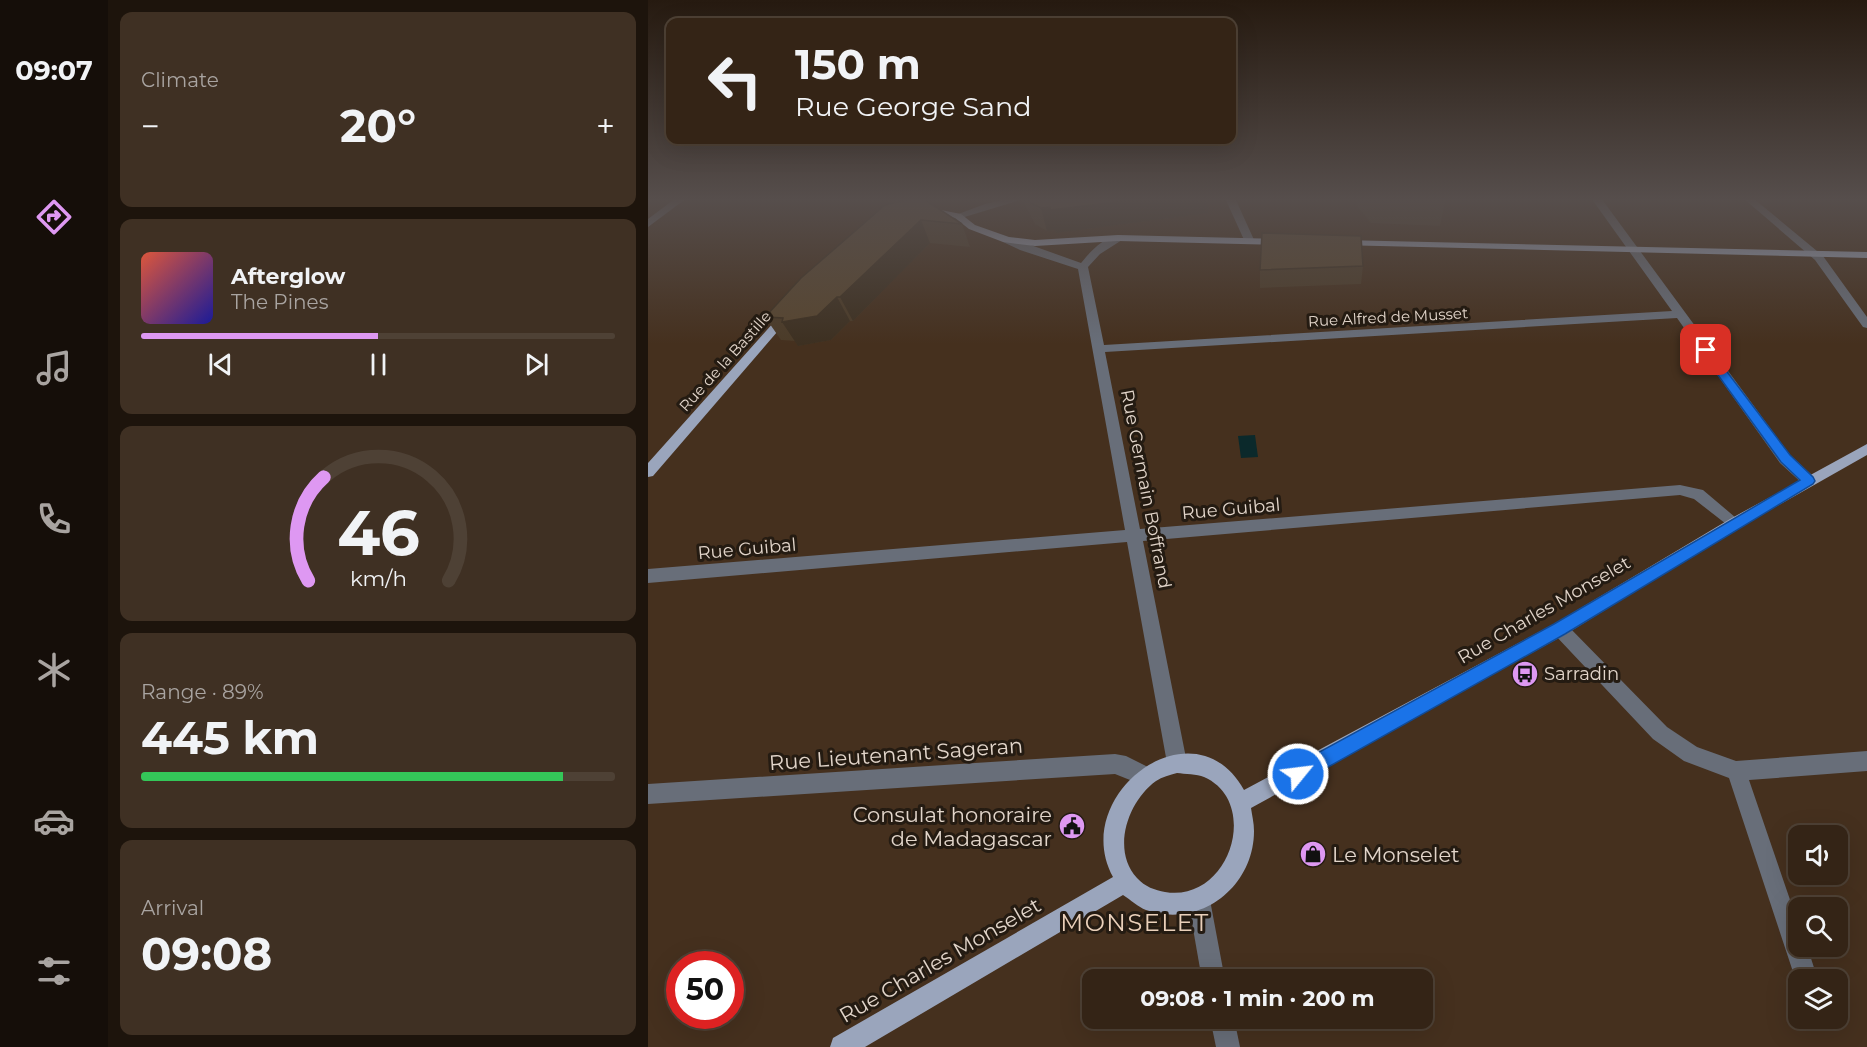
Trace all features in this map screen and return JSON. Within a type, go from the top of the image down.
[{"type":"main road","points":[[1524,247],[1867,255]]},
{"type":"main road","name":"Rue de la Bastille","points":[[648,472],[797,304]]},
{"type":"main road","name":"Rue Charles Monselet","points":[[1240,803],[1560,629],[1735,523],[1867,448]]},
{"type":"main road","points":[[1177,763],[1197,764],[1215,772],[1230,785],[1240,803],[1245,835],[1238,860],[1223,883],[1199,900],[1176,905],[1154,902],[1126,881],[1115,857],[1113,844],[1114,824],[1127,794],[1145,776],[1157,769],[1177,763]]},
{"type":"main road","name":"Rue Charles Monselet","points":[[842,1047],[1126,881]]},
{"type":"street","points":[[1022,247],[1083,267],[1096,252],[1104,247]]},
{"type":"street","points":[[1806,247],[1819,258],[1867,325]]},
{"type":"street","points":[[1633,249],[1785,459],[1809,481]]},
{"type":"street","name":"Rue Germain Boffrand","points":[[1083,267],[1177,763]]},
{"type":"street","name":"Rue Alfred de Musset","points":[[1100,349],[1679,314]]},
{"type":"street","name":"Rue Guibal","points":[[648,576],[1680,490],[1698,494],[1735,523]]},
{"type":"street","points":[[1560,629],[1660,734],[1691,754],[1736,771],[1867,761]]},
{"type":"street","name":"Rue Lieutenant Sageran","points":[[648,794],[1115,764],[1126,766],[1145,776]]},
{"type":"street","points":[[1736,771],[1803,969]]},
{"type":"street","points":[[1199,900],[1212,969]]},
{"type":"street","points":[[1224,1029],[1228,1047]]},
{"type":"water","points":[[1255,435],[1258,457],[1241,458],[1238,436]]},
{"type":"building","points":[[837,247],[893,247],[817,316],[782,322],[783,318],[765,317],[801,278]]},
{"type":"building","points":[[1261,247],[1362,247],[1363,266],[1260,270]]},
{"type":"place","name":"Sarradin","points":[[1525,674]]},
{"type":"place","name":"Consulat honoraire de Madagascar","points":[[1072,826]]},
{"type":"place","name":"Le Monselet","points":[[1313,854]]},
{"type":"district","name":"MONSELET","points":[[1135,922]]},
{"type":"route","points":[[1298,774],[1560,629],[1721,531],[1809,481],[1785,459],[1706,350]]}]
